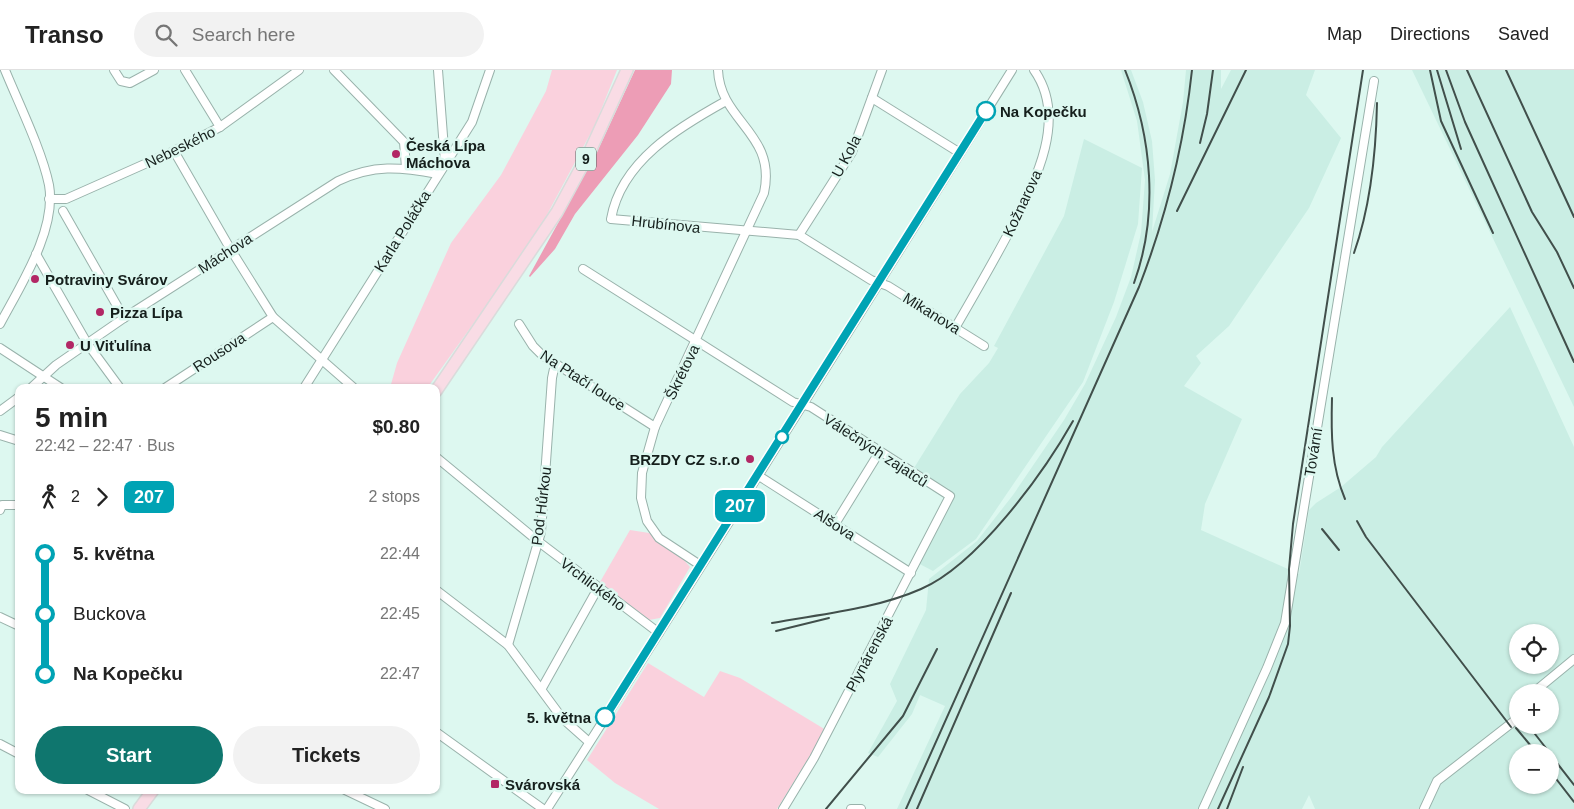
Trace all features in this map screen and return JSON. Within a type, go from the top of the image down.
[{"type":"main road","name":"9","points":[[440,385],[557,212],[590,151],[627,70]]},
{"type":"main road","points":[[139,809],[150,794]]},
{"type":"street","points":[[0,324],[44,235],[49,199],[49,186],[44,168],[5,70]]},
{"type":"street","points":[[114,70],[122,81],[130,83],[154,70]]},
{"type":"street","points":[[185,70],[220,127]]},
{"type":"street","name":"Nebeského","points":[[49,199],[66,199],[174,151],[220,127],[299,70]]},
{"type":"street","points":[[334,70],[404,142],[406,168]]},
{"type":"street","points":[[438,70],[445,162]]},
{"type":"street","name":"Karla Poláčka","points":[[306,384],[472,122],[490,70]]},
{"type":"street","points":[[718,70],[726,101]]},
{"type":"street","name":"U Kola","points":[[799,235],[852,152],[882,70]]},
{"type":"street","points":[[547,809],[700,565],[759,476],[878,282],[1012,70]]},
{"type":"street","name":"Kožnarova","points":[[955,328],[986,276],[1026,199],[1042,160],[1048,130],[1047,100],[1034,70]]},
{"type":"street","name":"Tovární","points":[[1203,809],[1267,668],[1285,623],[1374,81]]},
{"type":"street","points":[[872,98],[960,153]]},
{"type":"street","name":"Škrétova","points":[[700,565],[659,538],[647,521],[641,498],[642,473],[655,427],[697,341],[764,193],[767,180],[766,163],[759,144],[726,101]]},
{"type":"street","name":"Hrubínova","points":[[726,101],[681,126],[646,157],[630,176],[614,202],[611,219],[745,232],[799,235],[878,282]]},
{"type":"street","points":[[174,151],[231,250],[274,317],[350,384]]},
{"type":"street","name":"Máchova","points":[[35,384],[87,343],[124,318],[338,181],[357,172],[387,167],[406,168],[438,174]]},
{"type":"street","points":[[63,212],[124,318]]},
{"type":"street","points":[[36,254],[87,343],[117,384]]},
{"type":"street","name":"Válečných zajatců","points":[[583,269],[793,402],[802,404],[950,496]]},
{"type":"street","name":"Mikanova","points":[[878,282],[888,286],[984,346]]},
{"type":"street","name":"Rousova","points":[[171,384],[274,317]]},
{"type":"street","name":"Na Ptačí louce","points":[[519,324],[533,346],[555,364],[655,427]]},
{"type":"street","points":[[0,348],[54,384]]},
{"type":"street","name":"Pod Hůrkou","points":[[508,645],[539,542],[545,490],[552,378],[555,364]]},
{"type":"street","points":[[0,412],[15,400]]},
{"type":"street","points":[[0,435],[15,440]]},
{"type":"street","points":[[835,524],[880,451]]},
{"type":"street","name":"Vrchlického","points":[[440,460],[539,542],[658,633]]},
{"type":"street","name":"Alšova","points":[[759,476],[911,573]]},
{"type":"street","name":"Plynárenská","points":[[783,809],[814,758],[950,496]]},
{"type":"street","points":[[1,508],[15,506]]},
{"type":"street","points":[[542,688],[598,588]]},
{"type":"street","points":[[440,593],[508,645],[542,688],[562,718],[589,742]]},
{"type":"street","points":[[0,617],[15,624]]},
{"type":"street","points":[[1544,684],[1574,659]]},
{"type":"street","points":[[1424,809],[1437,781],[1509,725]]},
{"type":"street","points":[[440,735],[543,809]]},
{"type":"street","points":[[1,748],[15,753]]},
{"type":"street","points":[[96,794],[125,809]]},
{"type":"street","points":[[354,794],[385,809]]},
{"type":"street","points":[[851,809],[861,809]]},
{"type":"shaded area","points":[[552,70],[617,70],[595,125],[534,239],[430,384],[391,384],[397,363],[451,243],[501,175],[546,91]]},
{"type":"shaded area","points":[[635,70],[672,70],[671,84],[638,135],[575,214],[555,249],[530,277],[597,152]]},
{"type":"shaded area","points":[[1121,70],[1131,70],[1143,102],[1152,141],[1155,180],[1152,232],[1170,174],[1183,102],[1186,70],[1221,70],[1221,89],[1231,70],[1315,70],[1306,95],[1341,138],[1309,208],[1229,326],[1196,356],[1201,363],[1184,386],[1242,419],[1205,504],[1201,530],[1299,574],[1309,510],[1316,503],[1341,487],[1376,457],[1382,447],[1510,307],[1574,447],[1574,809],[1315,809],[1309,795],[1302,809],[897,809],[945,706],[920,695],[912,714],[878,757],[868,753],[897,701],[890,684],[926,610],[929,579],[977,541],[1013,495],[1064,420],[1085,384],[1116,317],[1131,277],[1141,233],[1145,180],[1137,121]]},
{"type":"shaded area","points":[[1412,70],[1574,70],[1574,407]]},
{"type":"shaded area","points":[[1084,139],[1142,168],[1138,224],[1114,302],[1083,382],[976,539],[933,571],[912,560],[949,489],[914,468],[960,394],[989,363],[998,348],[994,346],[1064,216]]},
{"type":"shaded area","points":[[630,530],[649,533],[684,560],[690,567],[660,618],[649,620],[600,582]]},
{"type":"shaded area","points":[[648,663],[704,697],[720,671],[740,678],[826,730],[777,809],[659,809],[615,783],[587,760]]},
{"type":"railway","points":[[1125,70],[1141,122],[1149,176],[1147,230],[1142,257],[1134,283]]},
{"type":"railway","points":[[906,809],[1139,287],[1158,234],[1173,180],[1189,98],[1192,70]]},
{"type":"railway","points":[[1200,143],[1207,114],[1213,70]]},
{"type":"railway","points":[[1177,211],[1246,70]]},
{"type":"railway","points":[[1218,809],[1269,697],[1288,644],[1290,626],[1289,569],[1293,524],[1363,70]]},
{"type":"railway","points":[[1430,70],[1441,121],[1493,233]]},
{"type":"railway","points":[[1437,70],[1461,149]]},
{"type":"railway","points":[[1446,70],[1465,122],[1574,362]]},
{"type":"railway","points":[[1467,70],[1532,212],[1557,252],[1574,288]]},
{"type":"railway","points":[[1506,70],[1574,217]]},
{"type":"railway","points":[[1354,253],[1365,216],[1371,179],[1377,103]]},
{"type":"railway","points":[[1332,398],[1334,462],[1345,499]]},
{"type":"railway","points":[[772,623],[848,610],[886,601],[921,589],[942,577],[964,560],[1007,516],[1044,466],[1073,421]]},
{"type":"railway","points":[[1357,521],[1366,537],[1509,724]]},
{"type":"railway","points":[[1322,529],[1339,550]]},
{"type":"railway","points":[[917,809],[1011,593]]},
{"type":"railway","points":[[776,631],[829,618]]},
{"type":"railway","points":[[826,809],[903,716],[937,649]]},
{"type":"railway","points":[[1521,734],[1529,744]]},
{"type":"railway","points":[[1535,734],[1543,744]]},
{"type":"railway","points":[[1559,766],[1574,785]]},
{"type":"railway","points":[[1227,809],[1243,767]]},
{"type":"railway","points":[[1559,783],[1574,802]]},
{"type":"bus line","name":"207","points":[[605,717],[700,565],[759,476],[802,404],[986,111]]},
{"type":"place","name":"Na Kopečku","points":[[986,111]]},
{"type":"place","name":"Česká Lípa Máchova","points":[[396,154]]},
{"type":"place","name":"Potraviny Svárov","points":[[35,279]]},
{"type":"place","name":"Pizza Lípa","points":[[100,312]]},
{"type":"place","name":"U Viťulína","points":[[70,345]]},
{"type":"place","name":"BRZDY CZ s.r.o","points":[[750,459]]},
{"type":"place","name":"5. května","points":[[605,717]]},
{"type":"place","name":"Svárovská","points":[[495,784]]}]
